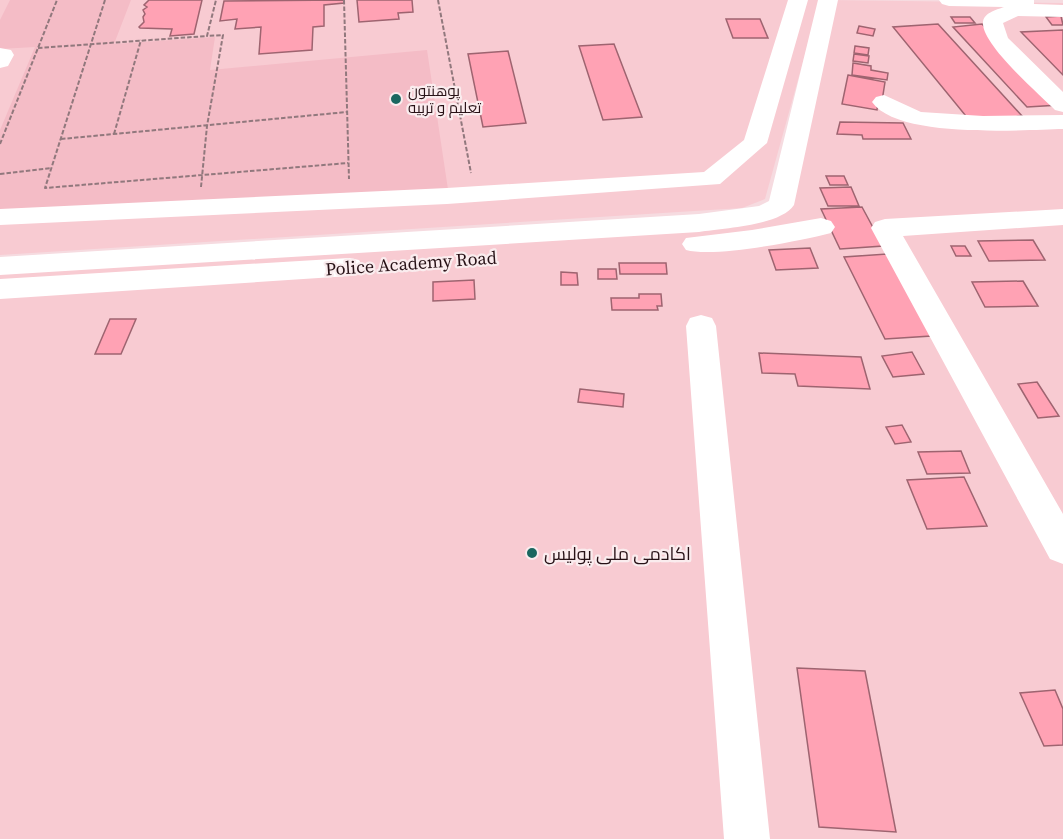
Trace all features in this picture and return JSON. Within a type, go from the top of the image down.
[{"type":"street","points":[[0,217],[475,195],[711,179],[755,143],[798,0]]},
{"type":"street","points":[[0,266],[699,223],[765,213],[781,205],[828,0]]},
{"type":"street","points":[[949,0],[1059,4]]},
{"type":"street","points":[[1059,4],[1016,10],[995,18],[993,23],[998,40],[1063,105]]},
{"type":"street","points":[[0,55],[3,55],[0,61]]},
{"type":"street","points":[[884,102],[906,115],[920,119],[983,123],[1063,122]]},
{"type":"street","points":[[1063,217],[885,228],[918,283],[1063,548]]},
{"type":"street","name":"Police Academy Road","points":[[0,289],[706,244],[821,227]]},
{"type":"street","points":[[701,326],[747,839]]},
{"type":"path","points":[[0,144],[57,0]]},
{"type":"path","points":[[105,0],[45,188],[348,163]]},
{"type":"path","points":[[207,36],[216,0]]},
{"type":"path","points":[[344,0],[349,201]]},
{"type":"path","points":[[438,0],[475,195]]},
{"type":"path","points":[[38,48],[223,35],[207,126],[199,208]]},
{"type":"path","points":[[114,134],[141,40]]},
{"type":"path","points":[[61,139],[347,112]]},
{"type":"path","points":[[0,174],[51,168]]},
{"type":"shaded area","name":"پوهنتون تعلیم و تربیه","points":[[0,0],[820,0],[765,199],[742,208],[0,255]]},
{"type":"shaded area","points":[[10,0],[131,0],[114,44],[215,37],[210,70],[427,50],[449,196],[0,214],[0,130],[35,47],[0,49],[0,20]]},
{"type":"shaded area","name":"اکادمی ملی پولیس","points":[[828,0],[1063,3],[1063,839],[0,839],[0,266],[699,223],[781,205]]},
{"type":"building","points":[[149,0],[202,0],[194,34],[170,36],[172,29],[140,28],[144,22],[143,10],[147,7],[144,5]]},
{"type":"building","points":[[344,0],[344,3],[324,5],[324,26],[313,27],[312,50],[259,54],[261,27],[235,29],[237,19],[220,21],[224,1]]},
{"type":"building","points":[[357,0],[412,0],[413,12],[398,13],[399,19],[359,22]]},
{"type":"building","points":[[1061,16],[1063,25],[1052,25],[1046,17]]},
{"type":"building","points":[[951,17],[970,17],[975,23],[955,23]]},
{"type":"building","points":[[726,19],[760,19],[768,38],[733,38]]},
{"type":"building","points":[[938,24],[1022,116],[970,121],[893,27]]},
{"type":"building","points":[[982,24],[1059,105],[1027,107],[953,27]]},
{"type":"building","points":[[859,26],[875,29],[873,36],[857,33]]},
{"type":"building","points":[[1063,30],[1063,75],[1021,32]]},
{"type":"building","points":[[614,44],[642,117],[603,120],[579,46]]},
{"type":"building","points":[[855,46],[869,48],[868,55],[854,53]]},
{"type":"building","points":[[508,51],[526,123],[483,127],[468,54]]},
{"type":"building","points":[[854,54],[869,56],[868,63],[853,61]]},
{"type":"building","points":[[853,63],[871,66],[871,70],[888,73],[887,80],[852,75]]},
{"type":"building","points":[[848,75],[885,82],[882,101],[878,101],[877,110],[842,104]]},
{"type":"building","points":[[840,122],[903,123],[911,139],[863,139],[862,135],[837,134]]},
{"type":"building","points":[[826,176],[844,176],[848,185],[830,185]]},
{"type":"building","points":[[851,187],[859,206],[828,206],[820,188]]},
{"type":"building","points":[[862,207],[883,246],[840,249],[821,209]]},
{"type":"building","points":[[1033,240],[1045,260],[989,261],[978,241]]},
{"type":"building","points":[[951,246],[965,246],[971,256],[956,256]]},
{"type":"building","points":[[810,248],[818,268],[776,270],[769,250]]},
{"type":"building","points":[[887,254],[931,336],[885,339],[844,257]]},
{"type":"building","points":[[619,263],[666,263],[667,274],[620,274]]},
{"type":"building","points":[[598,269],[616,269],[617,279],[598,279]]},
{"type":"building","points":[[561,272],[577,273],[578,285],[561,285]]},
{"type":"building","points":[[474,280],[475,299],[433,301],[433,282]]},
{"type":"building","points":[[1023,281],[1038,306],[985,307],[972,282]]},
{"type":"building","points":[[639,294],[661,294],[662,306],[657,306],[658,310],[612,310],[611,298],[639,298]]},
{"type":"building","points":[[110,319],[136,319],[121,354],[95,354]]},
{"type":"building","points":[[912,352],[924,374],[893,377],[882,356]]},
{"type":"building","points":[[759,353],[861,357],[870,389],[798,386],[795,374],[762,373]]},
{"type":"building","points":[[1037,382],[1059,416],[1038,418],[1018,384]]},
{"type":"building","points":[[580,389],[624,394],[623,407],[578,402]]},
{"type":"building","points":[[902,425],[911,442],[895,444],[886,427]]},
{"type":"building","points":[[961,451],[970,473],[927,474],[918,452]]},
{"type":"building","points":[[964,477],[987,526],[927,529],[907,480]]},
{"type":"building","points":[[797,668],[865,671],[896,832],[819,827]]},
{"type":"building","points":[[1055,690],[1063,709],[1063,745],[1044,746],[1020,693]]},
{"type":"place","name":"پوهنتون تعلیم و تربیه","points":[[396,99]]},
{"type":"place","name":"اکادمی ملی پولیس","points":[[532,553]]}]
